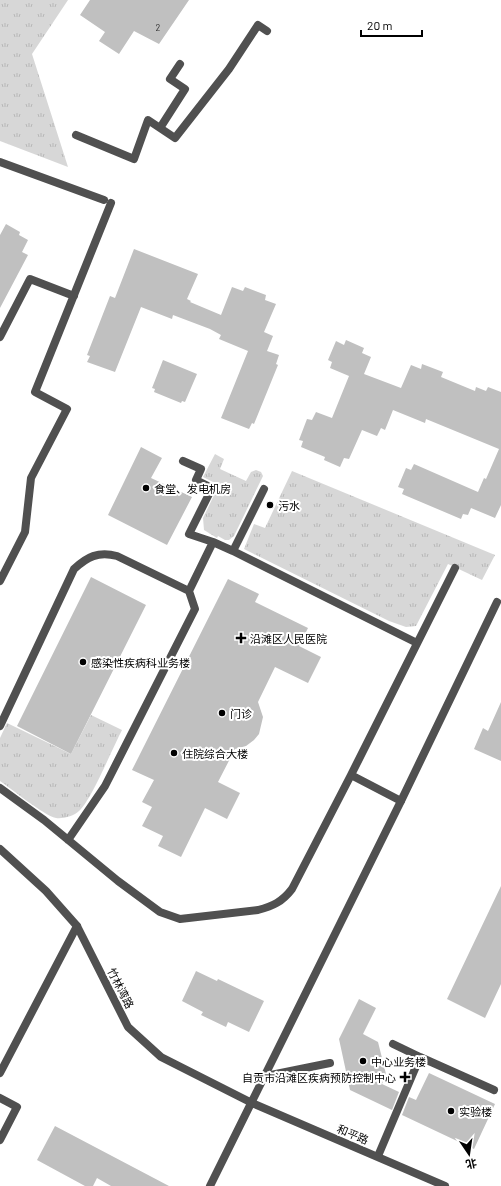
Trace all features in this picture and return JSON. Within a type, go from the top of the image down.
[{"type":"street","points":[[76,136],[134,159],[148,120],[175,138],[229,69],[258,25],[267,31]]},
{"type":"street","points":[[160,128],[185,89],[170,79],[180,64]]},
{"type":"street","points":[[0,162],[108,202],[74,296],[35,392],[67,409],[31,478],[25,532],[0,581]]},
{"type":"street","points":[[0,337],[30,280],[74,296]]},
{"type":"street","points":[[183,461],[201,469],[196,480],[212,488],[189,534],[233,551],[417,643]]},
{"type":"street","points":[[233,551],[264,489]]},
{"type":"street","points":[[68,840],[105,786],[195,609],[189,591],[213,542]]},
{"type":"street","points":[[0,726],[74,569],[85,559],[106,553],[117,556],[189,591]]},
{"type":"street","points":[[0,788],[68,840],[118,881],[160,912],[180,919],[270,907],[285,898],[292,889],[455,568]]},
{"type":"street","points":[[210,1186],[266,1076],[497,602]]},
{"type":"street","points":[[351,775],[401,801]]},
{"type":"street","name":"竹林湾路","points":[[0,848],[46,891],[77,926],[128,1027],[161,1057],[252,1102]]},
{"type":"street","points":[[0,1073],[77,926]]},
{"type":"street","points":[[393,1044],[494,1090]]},
{"type":"street","points":[[378,1156],[420,1057]]},
{"type":"street","points":[[266,1076],[330,1063]]},
{"type":"street","points":[[0,1098],[17,1106],[0,1140]]},
{"type":"street","name":"和平路","points":[[252,1102],[445,1186]]},
{"type":"green space","points":[[0,0],[68,0],[32,54],[68,167],[0,141]]},
{"type":"green space","points":[[215,454],[224,459],[220,469],[246,481],[251,472],[256,470],[261,472],[263,476],[234,536],[229,540],[225,540],[218,536],[217,538],[204,530],[203,518],[219,485],[203,477]]},
{"type":"green space","points":[[292,471],[495,555],[482,580],[448,564],[416,626],[406,627],[389,621],[244,549],[254,524],[265,528]]},
{"type":"green space","points":[[91,715],[122,730],[90,797],[77,813],[62,818],[50,816],[0,781],[0,738],[7,723],[71,754]]},
{"type":"building","points":[[90,0],[189,0],[159,44],[134,31],[119,54],[99,41],[105,32],[80,15]]},
{"type":"building","points":[[6,224],[20,232],[19,235],[28,240],[22,252],[28,255],[0,308],[0,235]]},
{"type":"building","points":[[134,249],[198,274],[187,299],[191,301],[190,302],[221,315],[232,287],[243,291],[245,287],[266,295],[265,300],[276,304],[264,332],[273,336],[267,351],[279,355],[276,364],[278,365],[254,424],[252,423],[249,429],[221,418],[248,351],[219,339],[221,335],[210,329],[173,315],[172,319],[141,307],[115,372],[87,362],[90,356],[87,355],[110,296],[115,298]]},
{"type":"building","points":[[346,340],[364,348],[362,353],[371,357],[364,374],[401,388],[411,365],[421,369],[422,364],[443,372],[441,377],[475,391],[476,387],[486,391],[488,387],[501,392],[501,505],[495,518],[471,508],[468,515],[463,514],[461,519],[402,494],[404,489],[398,487],[406,468],[411,470],[414,464],[478,492],[484,478],[486,479],[499,449],[426,419],[425,423],[393,410],[385,430],[381,428],[377,436],[362,430],[349,459],[344,458],[340,467],[324,460],[325,457],[301,447],[303,441],[299,440],[307,419],[312,420],[316,412],[332,418],[349,376],[330,368],[332,362],[328,360],[336,341],[344,345]]},
{"type":"building","points":[[163,360],[197,374],[185,402],[182,401],[181,403],[154,392],[155,389],[152,388]]},
{"type":"building","name":"食堂、发电机房","points":[[141,447],[162,458],[151,478],[192,497],[167,545],[108,515]]},
{"type":"building","name":"感染性疾病科业务楼","points":[[91,577],[146,605],[71,754],[17,726]]},
{"type":"building","points":[[228,579],[259,594],[255,602],[308,628],[299,646],[321,657],[308,683],[275,667],[258,702],[263,717],[259,734],[246,746],[235,749],[218,782],[240,793],[227,819],[205,808],[181,857],[158,846],[163,836],[142,826],[152,807],[142,802],[154,780],[132,770]]},
{"type":"building","points":[[501,702],[501,761],[474,749],[483,728],[488,731]]},
{"type":"building","points":[[501,886],[501,984],[485,1018],[447,999]]},
{"type":"building","points":[[196,971],[217,981],[218,979],[264,1001],[249,1032],[228,1022],[226,1027],[201,1015],[203,1012],[182,1001]]},
{"type":"building","points":[[359,999],[376,1008],[363,1034],[378,1042],[386,1074],[382,1084],[399,1092],[392,1110],[350,1090],[339,1039]]},
{"type":"building","name":"实验楼","points":[[429,1073],[495,1104],[474,1149],[402,1115],[409,1097],[416,1100]]},
{"type":"building","points":[[55,1126],[169,1186],[111,1186],[97,1178],[93,1186],[85,1186],[37,1160]]},
{"type":"place","name":"食堂、发电机房","points":[[146,488]]},
{"type":"place","name":"污水","points":[[270,505]]},
{"type":"place","name":"沿滩区人民医院","points":[[241,638]]},
{"type":"place","name":"感染性疾病科业务楼","points":[[83,662]]},
{"type":"place","name":"门诊","points":[[222,713]]},
{"type":"place","name":"住院综合大楼","points":[[174,753]]},
{"type":"place","name":"中心业务楼","points":[[363,1061]]},
{"type":"place","name":"自贡市沿滩区疾病预防控制中心","points":[[405,1077]]},
{"type":"place","name":"实验楼","points":[[451,1111]]}]
